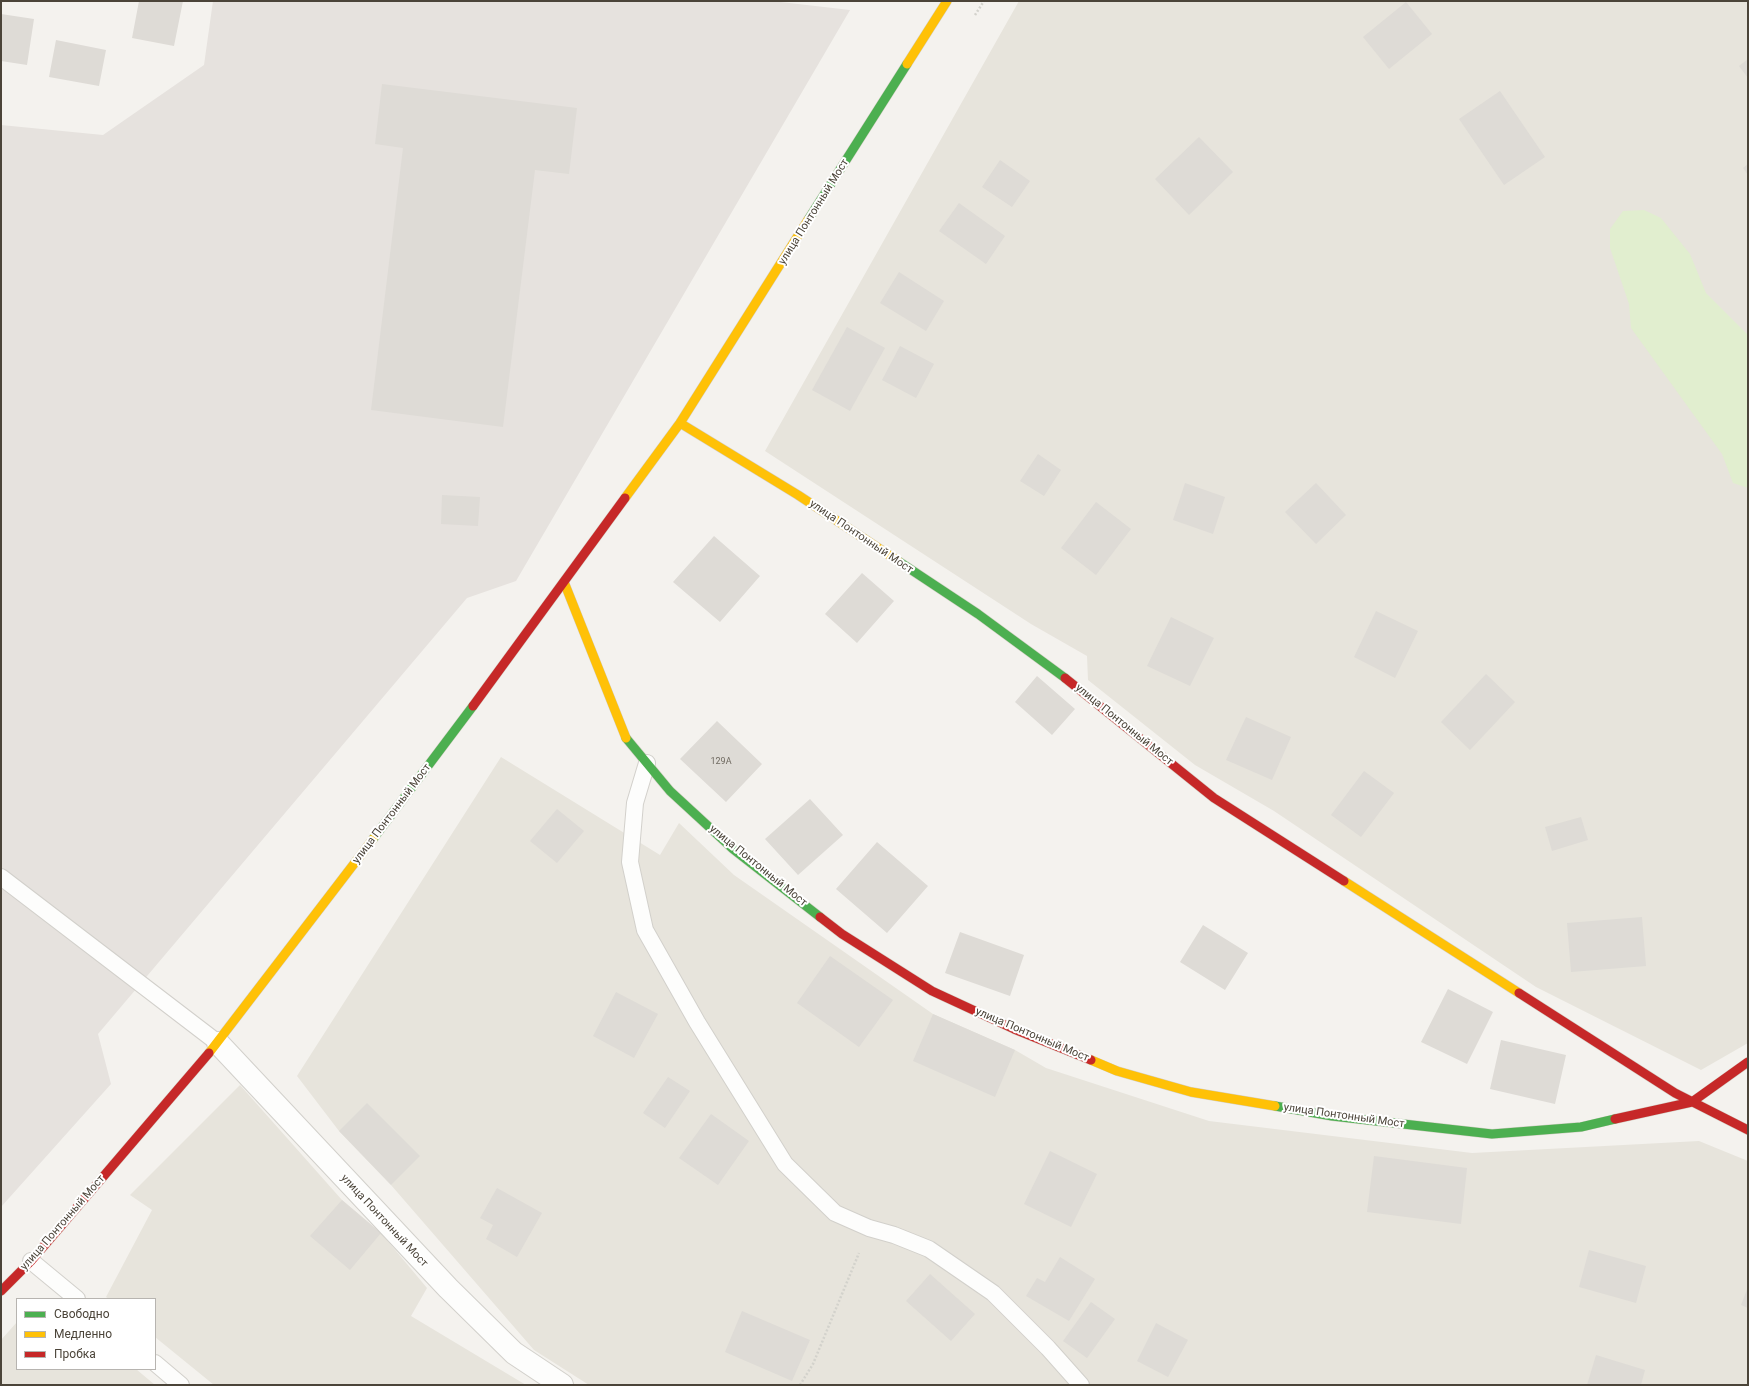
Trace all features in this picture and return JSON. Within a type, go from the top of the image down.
[{"type":"street","name":"улица Понтонный Мост","points":[[1,1291],[31,1261],[218,1043],[421,776],[564,582],[680,423],[947,1]]},
{"type":"street","name":"улица Понтонный Мост","points":[[680,423],[798,495],[978,614],[1056,671],[1214,798],[1675,1094],[1748,1130]]},
{"type":"street","name":"улица Понтонный Мост","points":[[564,582],[624,736],[670,790],[733,849],[842,934],[932,991],[1014,1029],[1117,1071],[1191,1092],[1324,1115],[1492,1134],[1581,1127],[1692,1102],[1748,1062]]},
{"type":"street","name":"улица Понтонный Мост","points":[[218,1043],[448,1288],[514,1353],[562,1385]]},
{"type":"lane","points":[[646,762],[635,803],[630,862],[645,930],[697,1022],[785,1164],[835,1213],[869,1228],[894,1234],[929,1249],[993,1293],[1048,1348],[1081,1385]]},
{"type":"lane","points":[[1,877],[218,1043]]},
{"type":"lane","points":[[31,1261],[76,1298]]},
{"type":"lane","points":[[156,1364],[182,1385]]},
{"type":"path","points":[[800,1385],[814,1364],[869,1228]]},
{"type":"shaded area","points":[[213,1],[772,1],[850,10],[516,581],[467,598],[98,1034],[111,1084],[1,1207],[1,125],[103,135],[204,65]]},
{"type":"shaded area","points":[[1019,1],[1748,1],[1748,1043],[1701,1070],[1536,987],[1274,811],[1195,765],[1088,680],[1087,656],[1031,624],[765,451]]},
{"type":"shaded area","points":[[501,757],[660,855],[679,823],[734,875],[933,1014],[1015,1050],[1046,1068],[1209,1121],[1472,1153],[1699,1141],[1748,1161],[1748,1385],[589,1385],[534,1350],[391,1185],[339,1131],[297,1076]]},
{"type":"shaded area","points":[[240,1085],[342,1200],[381,1233],[427,1288],[411,1316],[526,1385],[214,1385],[156,1338],[156,1298],[106,1297],[152,1210],[130,1195]]},
{"type":"shaded area","points":[[16,1323],[16,1370],[137,1370],[155,1385],[1,1385],[1,1340]]},
{"type":"green space","points":[[1644,210],[1661,218],[1690,254],[1706,293],[1748,335],[1748,488],[1733,483],[1722,454],[1631,328],[1629,304],[1610,248],[1610,229],[1623,211]]},
{"type":"building","points":[[139,1],[183,1],[174,46],[132,38]]},
{"type":"building","points":[[1406,2],[1432,34],[1389,69],[1363,37]]},
{"type":"building","points":[[1,14],[34,19],[27,65],[1,61]]},
{"type":"building","points":[[56,40],[106,50],[99,86],[49,77]]},
{"type":"building","points":[[1748,59],[1748,78],[1739,66]]},
{"type":"building","points":[[382,84],[577,108],[569,174],[535,170],[503,427],[371,410],[403,148],[375,144]]},
{"type":"building","points":[[1500,91],[1545,157],[1504,185],[1459,119]]},
{"type":"building","points":[[1199,137],[1233,172],[1189,215],[1155,179]]},
{"type":"building","points":[[1000,160],[1030,181],[1012,207],[982,187]]},
{"type":"building","points":[[1748,164],[1748,175],[1743,168]]},
{"type":"building","points":[[959,203],[1005,236],[986,264],[939,231]]},
{"type":"building","points":[[899,272],[944,301],[926,331],[880,303]]},
{"type":"building","points":[[847,327],[885,348],[850,411],[812,390]]},
{"type":"building","points":[[900,346],[934,364],[916,398],[882,380]]},
{"type":"building","points":[[1038,454],[1061,470],[1044,496],[1020,481]]},
{"type":"building","points":[[1185,483],[1225,497],[1213,534],[1173,520]]},
{"type":"building","points":[[1316,483],[1346,515],[1316,544],[1285,512]]},
{"type":"building","points":[[442,495],[480,497],[478,526],[441,524]]},
{"type":"building","points":[[1096,502],[1131,529],[1096,575],[1061,548]]},
{"type":"building","points":[[714,536],[760,576],[720,622],[673,582]]},
{"type":"building","points":[[862,573],[894,601],[857,643],[825,614]]},
{"type":"building","points":[[1376,611],[1418,631],[1395,678],[1354,657]]},
{"type":"building","points":[[1171,617],[1214,638],[1190,686],[1147,666]]},
{"type":"building","points":[[1486,674],[1515,702],[1470,750],[1441,722]]},
{"type":"building","points":[[1037,676],[1075,709],[1052,735],[1015,702]]},
{"type":"building","points":[[1246,717],[1291,737],[1272,780],[1226,760]]},
{"type":"building","points":[[717,721],[762,764],[726,802],[680,759]]},
{"type":"building","points":[[1364,771],[1394,793],[1361,837],[1331,815]]},
{"type":"building","points":[[810,799],[843,835],[798,875],[765,839]]},
{"type":"building","points":[[557,809],[584,831],[557,863],[530,841]]},
{"type":"building","points":[[1581,817],[1588,840],[1552,851],[1545,827]]},
{"type":"building","points":[[877,842],[928,886],[887,933],[836,889]]},
{"type":"building","points":[[1642,917],[1646,966],[1571,972],[1567,923]]},
{"type":"building","points":[[1203,925],[1248,953],[1225,990],[1180,962]]},
{"type":"building","points":[[960,932],[1024,955],[1010,996],[945,973]]},
{"type":"building","points":[[830,956],[893,1000],[859,1047],[797,1003]]},
{"type":"building","points":[[1448,989],[1493,1012],[1467,1064],[1421,1042]]},
{"type":"building","points":[[616,992],[658,1014],[634,1058],[593,1036]]},
{"type":"building","points":[[933,1014],[1015,1050],[995,1097],[913,1061]]},
{"type":"building","points":[[1501,1040],[1566,1055],[1555,1104],[1490,1089]]},
{"type":"building","points":[[668,1077],[690,1091],[665,1128],[643,1113]]},
{"type":"building","points":[[367,1103],[420,1156],[391,1185],[339,1131]]},
{"type":"building","points":[[711,1114],[749,1141],[718,1185],[679,1158]]},
{"type":"building","points":[[1050,1151],[1097,1174],[1071,1227],[1024,1204]]},
{"type":"building","points":[[1374,1156],[1467,1168],[1461,1224],[1367,1212]]},
{"type":"building","points":[[497,1188],[542,1213],[517,1257],[486,1239],[493,1225],[480,1218]]},
{"type":"building","points":[[342,1200],[381,1233],[350,1270],[310,1236]]},
{"type":"building","points":[[1589,1250],[1646,1266],[1636,1303],[1579,1287]]},
{"type":"building","points":[[1060,1257],[1095,1279],[1069,1321],[1026,1296],[1037,1278],[1045,1282]]},
{"type":"building","points":[[930,1274],[975,1314],[951,1341],[906,1301]]},
{"type":"building","points":[[1748,1287],[1748,1308],[1741,1305]]},
{"type":"building","points":[[1091,1302],[1115,1319],[1087,1358],[1063,1341]]},
{"type":"building","points":[[742,1311],[810,1340],[792,1381],[725,1352]]},
{"type":"building","points":[[1156,1323],[1188,1340],[1168,1377],[1137,1361]]},
{"type":"building","points":[[1596,1355],[1645,1370],[1641,1385],[1587,1385]]},
{"type":"traffic: fast","points":[[808,220],[907,64]]},
{"type":"traffic: fast","points":[[898,561],[978,614],[1065,678]]},
{"type":"traffic: fast","points":[[373,839],[473,706]]},
{"type":"traffic: fast","points":[[626,738],[670,791],[733,849],[820,917]]},
{"type":"traffic: fast","points":[[1275,1106],[1332,1116],[1492,1134],[1581,1127],[1615,1119]]},
{"type":"traffic: slow","points":[[907,64],[947,1]]},
{"type":"traffic: slow","points":[[625,498],[680,423],[808,220]]},
{"type":"traffic: slow","points":[[680,423],[798,495],[898,561]]},
{"type":"traffic: slow","points":[[564,582],[626,738]]},
{"type":"traffic: slow","points":[[209,1053],[373,839]]},
{"type":"traffic: slow","points":[[1344,881],[1519,993]]},
{"type":"traffic: slow","points":[[1091,1060],[1117,1071],[1191,1092],[1275,1106]]},
{"type":"traffic: jam","points":[[473,706],[625,498]]},
{"type":"traffic: jam","points":[[1065,678],[1214,798],[1344,881]]},
{"type":"traffic: jam","points":[[820,917],[842,934],[932,991],[1014,1029],[1091,1060]]},
{"type":"traffic: jam","points":[[1519,993],[1675,1093],[1748,1130]]},
{"type":"traffic: jam","points":[[1,1291],[31,1261],[209,1053]]},
{"type":"traffic: jam","points":[[1615,1119],[1692,1102],[1748,1062]]}]
